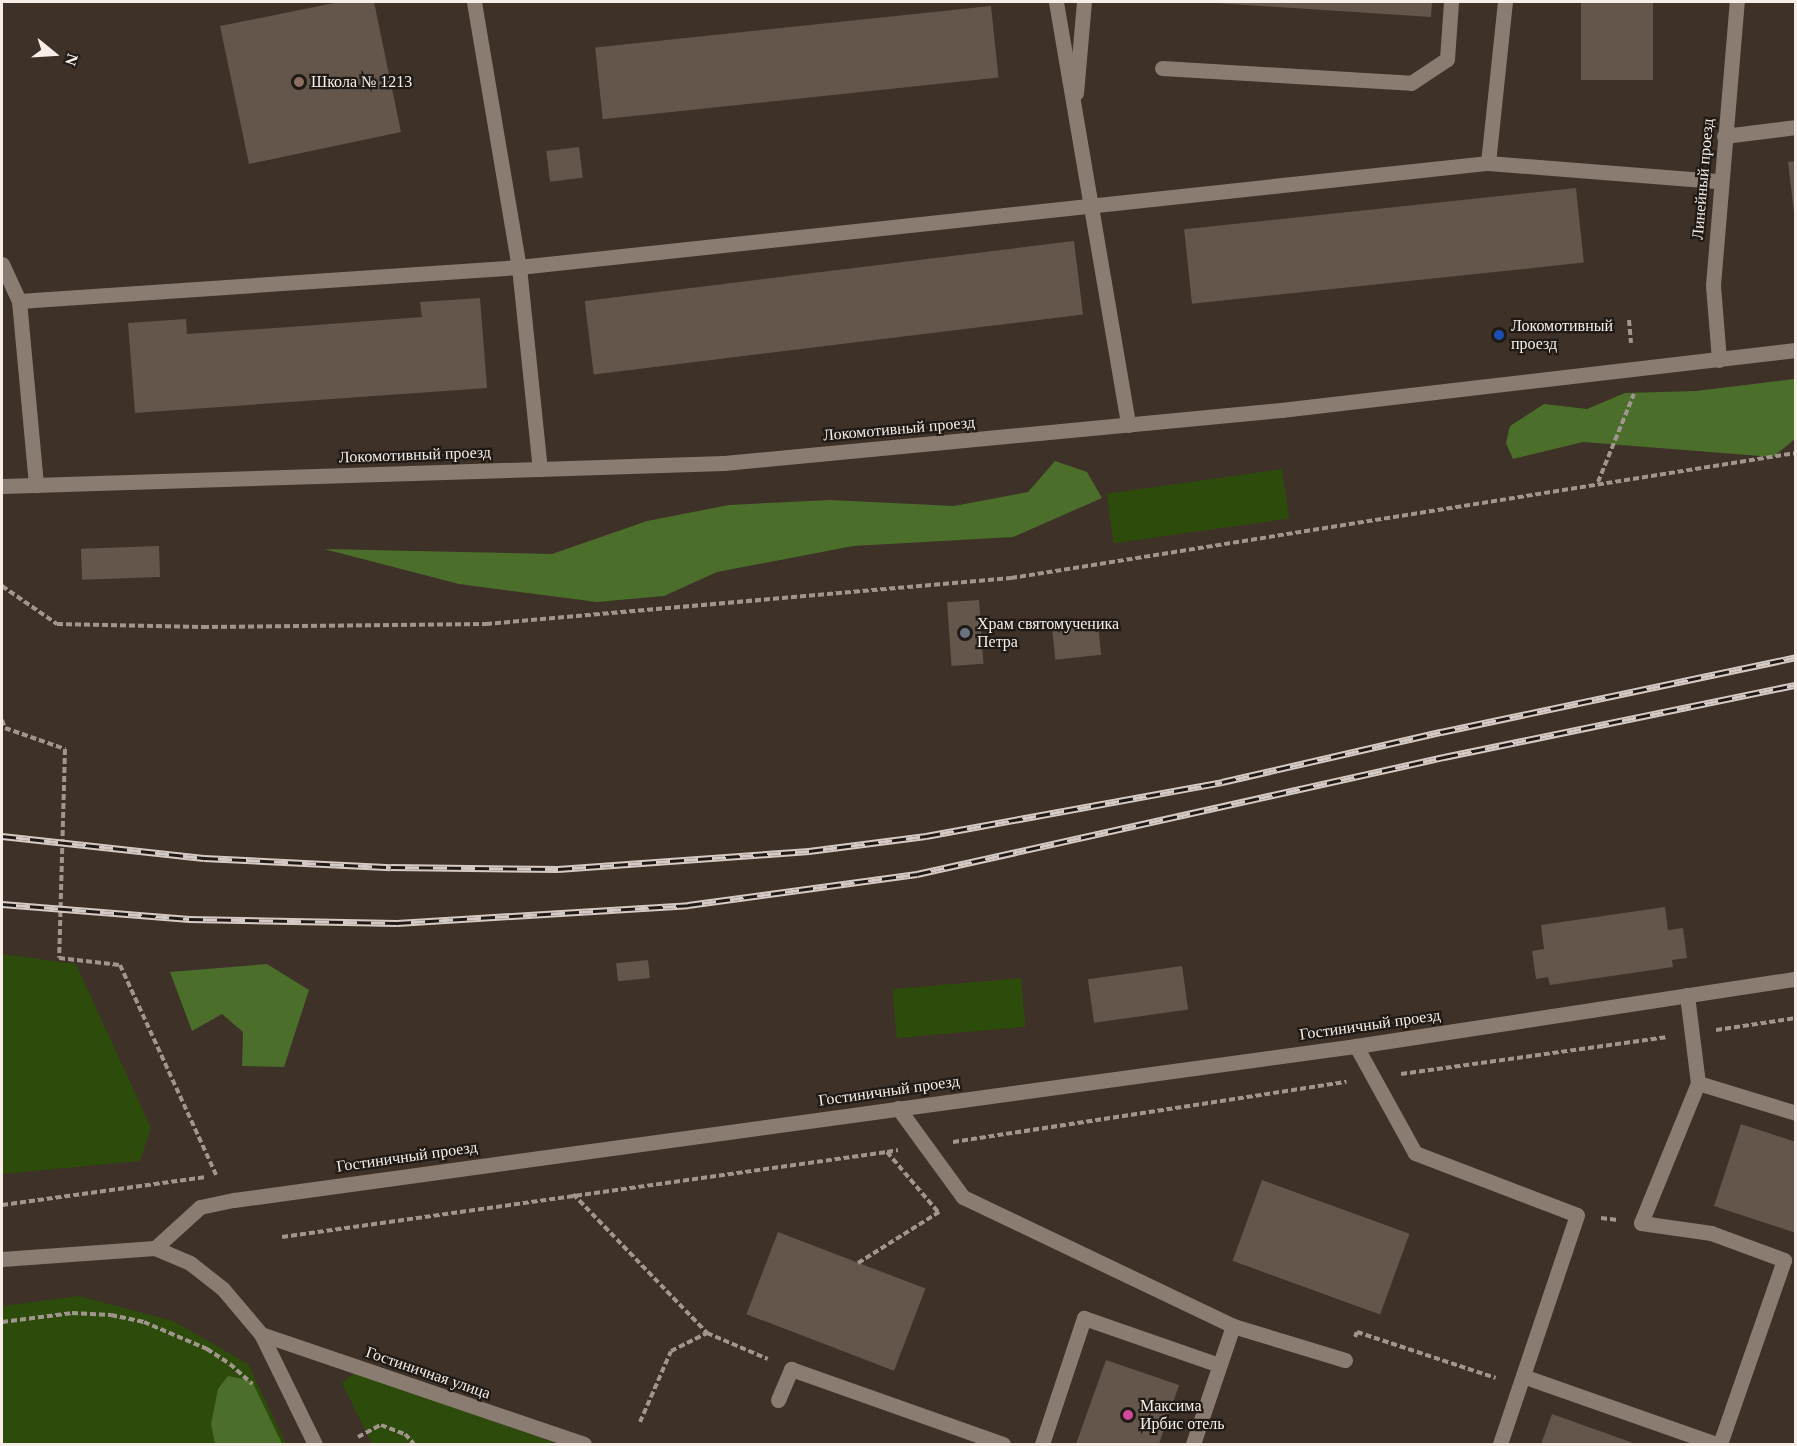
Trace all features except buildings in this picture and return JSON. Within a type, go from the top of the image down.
[{"type":"street","points":[[474,2],[519,267],[540,469]]},
{"type":"street","points":[[1056,2],[1089,207],[1128,425]]},
{"type":"street","points":[[1074,117],[1084,2]]},
{"type":"street","points":[[1161,68],[1410,83],[1447,59],[1451,2]]},
{"type":"street","points":[[1488,163],[1504,2]]},
{"type":"street","name":"Линейный проезд","points":[[1719,360],[1713,285],[1719,181],[1737,2]]},
{"type":"street","points":[[1724,136],[1796,127]]},
{"type":"street","points":[[19,300],[519,267],[1488,163],[1719,181]]},
{"type":"street","points":[[2,264],[19,300],[36,485]]},
{"type":"street","name":"Локомотивный проезд","points":[[2,486],[724,463],[1128,425],[1796,350]]},
{"type":"street","name":"Гостиничный проезд","points":[[155,1248],[200,1207],[234,1200],[1356,1046],[1796,979]]},
{"type":"street","points":[[1522,1376],[1718,1444],[1790,1262],[1711,1233],[1641,1223],[1698,1083],[1687,995]]},
{"type":"street","points":[[1356,1046],[1415,1153],[1577,1215],[1500,1444]]},
{"type":"street","points":[[1698,1083],[1796,1113]]},
{"type":"street","points":[[898,1108],[963,1197],[1233,1326],[1345,1360]]},
{"type":"street","points":[[2,1259],[155,1248],[190,1263],[223,1289],[261,1334],[315,1444]]},
{"type":"street","points":[[1042,1444],[1084,1318],[1219,1365]]},
{"type":"street","points":[[1193,1444],[1233,1326]]},
{"type":"street","name":"Гостиничная улица","points":[[261,1334],[584,1444]]},
{"type":"street","points":[[778,1400],[790,1369],[1003,1444]]},
{"type":"path","points":[[1629,320],[1631,343]]},
{"type":"path","points":[[1598,482],[1636,388]]},
{"type":"path","points":[[2,586],[57,624],[203,627],[486,624],[1011,578],[1598,482],[1796,453]]},
{"type":"path","points":[[2,720],[5,728],[65,749],[59,958],[120,965],[218,1175],[2,1205]]},
{"type":"path","points":[[282,1237],[572,1194],[887,1152],[1374,1078],[1796,1018]]},
{"type":"path","points":[[887,1152],[938,1212]]},
{"type":"path","points":[[572,1194],[707,1334],[790,1369]]},
{"type":"path","points":[[858,1263],[963,1197]]},
{"type":"path","points":[[1577,1215],[1641,1223]]},
{"type":"path","points":[[2,1322],[72,1313],[111,1315],[144,1322],[207,1349],[230,1364],[252,1384]]},
{"type":"path","points":[[640,1422],[671,1351],[707,1334]]},
{"type":"path","points":[[358,1437],[381,1425],[405,1434],[414,1444]]},
{"type":"green space","points":[[1795,379],[1795,439],[1773,457],[1583,442],[1513,459],[1506,443],[1510,426],[1544,404],[1587,409],[1625,393],[1696,391]]},
{"type":"green space","points":[[1055,461],[1087,472],[1102,498],[1013,537],[853,546],[717,572],[664,596],[597,602],[459,584],[324,549],[552,554],[647,521],[729,505],[830,500],[954,506],[1028,492]]},
{"type":"green space","points":[[1282,469],[1289,519],[1114,543],[1107,494]]},
{"type":"green space","points":[[2,954],[76,964],[151,1128],[140,1161],[2,1174]]},
{"type":"green space","points":[[267,964],[309,990],[284,1067],[242,1066],[243,1032],[222,1014],[192,1031],[170,972]]},
{"type":"green space","points":[[1021,978],[1025,1027],[897,1038],[892,989]]},
{"type":"green space","points":[[79,1296],[173,1321],[248,1364],[286,1444],[2,1444],[2,1306]]},
{"type":"green space","points":[[355,1373],[558,1444],[372,1444],[342,1383]]},
{"type":"green space","points":[[228,1376],[252,1381],[282,1444],[215,1444],[211,1424],[218,1389]]},
{"type":"railway","points":[[2,836],[204,858],[391,867],[558,869],[809,851],[926,836],[1222,782],[1441,732],[1796,657]]},
{"type":"railway","points":[[2,904],[189,919],[397,923],[688,905],[917,874],[1444,757],[1796,685]]},
{"type":"place","name":"Школа № 1213","points":[[299,82]]},
{"type":"place","name":"Локомотивный проезд","points":[[1499,335]]},
{"type":"place","name":"Храм святомученика Петра","points":[[965,633]]},
{"type":"place","name":"Максима Ирбис отель","points":[[1128,1415]]}]
